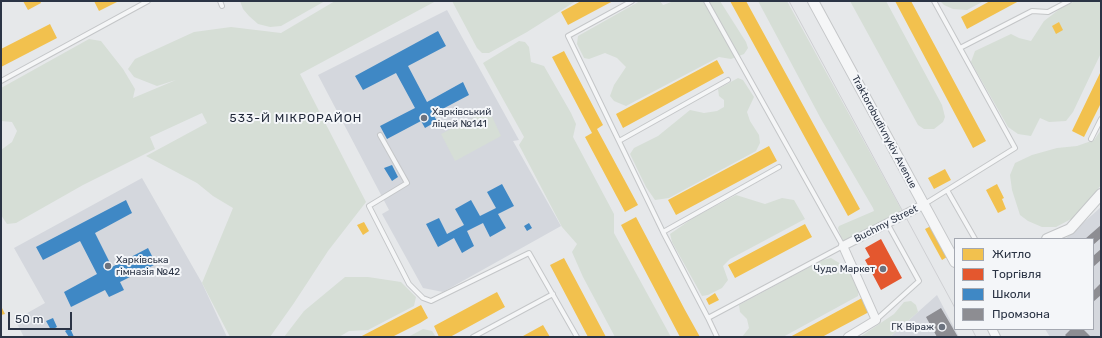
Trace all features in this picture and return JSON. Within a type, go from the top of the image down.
[{"type":"street","name":"Traktorobudivnykiv Avenue","points":[[814,1],[954,260]]},
{"type":"street","points":[[1049,238],[1070,229],[1101,194]]},
{"type":"street","name":"Buchmy Street","points":[[876,320],[843,246],[923,205]]},
{"type":"street","points":[[848,337],[876,320]]},
{"type":"lane","points":[[1,81],[148,1]]},
{"type":"lane","points":[[220,1],[222,6]]},
{"type":"lane","points":[[632,1],[568,36],[663,232],[717,337]]},
{"type":"lane","points":[[706,1],[843,246],[708,318]]},
{"type":"lane","points":[[923,205],[1015,148],[934,1]]},
{"type":"lane","points":[[960,48],[1032,11],[1048,12],[1069,1]]},
{"type":"lane","points":[[619,141],[728,80]]},
{"type":"lane","points":[[1091,139],[1101,118]]},
{"type":"lane","points":[[380,135],[407,183],[369,206],[409,284],[423,298],[431,301],[530,253],[577,337]]},
{"type":"lane","points":[[663,232],[779,168]]},
{"type":"lane","points":[[947,190],[974,238]]},
{"type":"lane","points":[[876,320],[919,281],[886,223]]},
{"type":"lane","points":[[473,337],[553,294]]},
{"type":"shaded area","points":[[240,1],[325,1],[281,26],[270,27],[258,24],[243,9]]},
{"type":"shaded area","points":[[335,1],[436,1],[300,74],[366,202],[328,251],[270,337],[230,337],[202,283],[233,208],[213,196],[197,183],[146,156],[207,123],[202,113],[150,137],[155,149],[83,185],[16,223],[7,224],[1,215],[1,150],[12,142],[17,131],[12,122],[1,121],[1,88],[89,39],[101,41],[123,69],[135,89],[133,98],[176,80],[157,86],[134,77],[128,69],[135,59],[194,32],[231,27],[281,33]]},
{"type":"shaded area","points":[[452,1],[576,1],[527,32],[489,53],[482,53],[477,48]]},
{"type":"shaded area","points":[[640,1],[660,1],[663,5],[674,1],[720,1],[746,42],[748,48],[744,54],[731,59],[719,57],[626,106],[614,101],[610,96],[614,85],[626,67],[617,58],[605,53],[589,59],[584,58],[577,44],[578,36]]},
{"type":"shaded area","points":[[758,1],[787,1],[901,209],[898,214],[847,241],[844,241],[841,237],[838,228],[839,226],[874,211],[873,208],[821,119]]},
{"type":"shaded area","points":[[850,1],[886,1],[942,105],[945,117],[943,122],[934,129],[924,129],[918,125]]},
{"type":"shaded area","points":[[940,1],[984,1],[967,10],[953,9],[944,5]]},
{"type":"shaded area","points":[[1075,1],[1101,1],[1101,53],[1073,112],[1066,121],[1049,122],[1040,118],[1031,136],[1018,134],[1008,127],[971,62],[975,51],[1011,34],[1031,41],[1044,21],[1061,8]]},
{"type":"shaded area","points":[[447,10],[519,140],[513,141],[561,226],[443,292],[423,288],[382,214],[389,210],[318,75]]},
{"type":"shaded area","points":[[519,41],[525,42],[529,47],[531,62],[544,66],[571,113],[576,124],[573,137],[614,214],[614,233],[671,337],[615,337],[583,277],[572,252],[577,244],[562,227],[519,145],[524,137],[483,63]]},
{"type":"shaded area","points":[[738,78],[743,80],[754,97],[747,112],[750,121],[759,135],[760,143],[756,151],[669,198],[655,200],[646,187],[630,154],[634,148],[658,136],[690,110],[704,113],[717,111],[724,107],[724,100],[719,96],[718,89]]},
{"type":"shaded area","points":[[489,110],[501,136],[455,161],[441,134]]},
{"type":"shaded area","points":[[1101,130],[1101,185],[1075,217],[1056,227],[1042,227],[1028,221],[1020,215],[1012,190],[1010,175],[1015,163],[1032,155],[1057,148],[1077,146],[1094,140]]},
{"type":"shaded area","name":"Харківська гімназія №42","points":[[142,178],[202,283],[227,337],[24,337],[15,320],[45,303],[14,248]]},
{"type":"shaded area","points":[[736,195],[765,204],[782,198],[794,200],[805,219],[730,259],[723,266],[728,280],[722,288],[708,295],[702,296],[672,242],[670,234],[693,218]]},
{"type":"shaded area","points":[[1101,207],[1101,337],[1050,337],[1046,330],[1094,330],[1094,238],[1066,238]]},
{"type":"shaded area","points":[[831,258],[851,270],[859,289],[858,296],[783,337],[742,337],[749,328],[747,319],[740,312],[739,305],[823,260]]},
{"type":"shaded area","points":[[345,277],[368,277],[401,282],[416,297],[414,306],[368,330],[349,331],[339,337],[284,337],[304,311]]},
{"type":"shaded area","points":[[937,295],[959,337],[890,337]]},
{"type":"shaded area","points":[[911,301],[916,305],[918,312],[890,337],[860,337],[894,314],[904,302]]},
{"type":"shaded area","points":[[423,329],[432,331],[436,337],[408,337]]},
{"type":"building: Житло","points":[[23,1],[40,1],[41,3],[28,10]]},
{"type":"building: Житло","points":[[94,1],[119,1],[99,11]]},
{"type":"building: Житло","points":[[581,1],[613,1],[568,25],[561,12]]},
{"type":"building: Житло","points":[[730,1],[746,1],[860,209],[848,216]]},
{"type":"building: Житло","points":[[895,1],[911,1],[986,141],[973,148]]},
{"type":"building: Житло","points":[[990,1],[1019,1],[967,29],[961,17]]},
{"type":"building: Житло","points":[[1059,22],[1063,30],[1056,34],[1052,26]]},
{"type":"building: Житло","points":[[50,24],[57,38],[1,67],[1,49]]},
{"type":"building: Житло","points":[[564,51],[603,125],[597,129],[638,205],[625,212],[585,137],[592,133],[552,57]]},
{"type":"building: Житло","points":[[717,60],[724,73],[623,128],[616,114]]},
{"type":"building: Житло","points":[[1101,71],[1101,103],[1084,137],[1072,131]]},
{"type":"building: Житло","points":[[769,146],[777,161],[676,215],[668,200]]},
{"type":"building: Житло","points":[[945,169],[951,180],[934,189],[928,178]]},
{"type":"building: Житло","points":[[997,184],[1004,198],[1002,199],[1006,209],[998,213],[986,190]]},
{"type":"building: Житло","points":[[636,217],[700,337],[680,337],[621,225]]},
{"type":"building: Житло","points":[[364,222],[369,231],[363,235],[357,225]]},
{"type":"building: Житло","points":[[805,224],[812,237],[735,278],[728,265]]},
{"type":"building: Житло","points":[[931,226],[947,257],[942,260],[925,229]]},
{"type":"building: Житло","points":[[564,258],[606,337],[588,337],[550,265]]},
{"type":"building: Житло","points":[[497,292],[505,307],[450,337],[439,337],[434,326]]},
{"type":"building: Житло","points":[[715,293],[719,300],[709,305],[706,299]]},
{"type":"building: Житло","points":[[862,298],[869,312],[822,337],[790,337]]},
{"type":"building: Житло","points":[[421,305],[428,318],[420,323],[392,337],[360,337]]},
{"type":"building: Житло","points":[[1,306],[5,314],[1,315]]},
{"type":"building: Житло","points":[[543,325],[550,337],[523,336]]},
{"type":"building: Торгівля","name":"Чудо Маркет","points":[[881,239],[902,278],[881,290],[865,260],[870,257],[865,248]]},
{"type":"building: Школи","points":[[438,31],[446,46],[408,66],[427,102],[463,82],[469,95],[433,114],[437,121],[425,128],[421,121],[387,139],[380,126],[415,108],[396,73],[363,90],[355,76]]},
{"type":"building: Школи","points":[[392,165],[398,177],[392,181],[384,168]]},
{"type":"building: Школи","points":[[502,184],[514,206],[498,214],[506,228],[490,237],[483,223],[467,231],[474,246],[462,253],[454,238],[438,247],[426,224],[439,218],[447,234],[464,225],[455,209],[471,200],[480,216],[496,208],[487,192]]},
{"type":"building: Школи","points":[[126,200],[132,213],[95,233],[112,267],[148,248],[156,264],[120,282],[124,290],[109,297],[105,290],[71,307],[64,292],[97,274],[80,241],[43,260],[36,247]]},
{"type":"building: Школи","points":[[529,223],[532,228],[527,231],[524,226]]},
{"type":"building: Школи","points":[[53,318],[57,327],[51,330],[46,321]]},
{"type":"building: Школи","points":[[70,328],[74,337],[69,337],[65,331]]},
{"type":"building: Промзона","points":[[1101,225],[1101,238],[1094,244],[1094,238],[1086,238]]},
{"type":"building: Промзона","points":[[1101,249],[1101,260],[1094,266],[1094,255]]},
{"type":"building: Промзона","points":[[1101,283],[1101,295],[1094,301],[1094,290]]},
{"type":"building: Промзона","name":"ГК Віраж","points":[[941,308],[958,337],[937,337],[926,317]]},
{"type":"building: Промзона","points":[[1070,330],[1084,330],[1091,337],[1067,337],[1065,335]]},
{"type":"tram line","points":[[789,1],[954,306]]},
{"type":"tram line","points":[[972,330],[976,337]]},
{"type":"place","name":"Харківський ліцей №141","points":[[424,118]]},
{"type":"place","name":"Харківська гімназія №42","points":[[108,266]]},
{"type":"place","name":"Чудо Маркет","points":[[883,269]]},
{"type":"place","name":"ГК Віраж","points":[[942,327]]},
{"type":"district","name":"533-Й МІКРОРАЙОН","points":[[296,119]]}]
